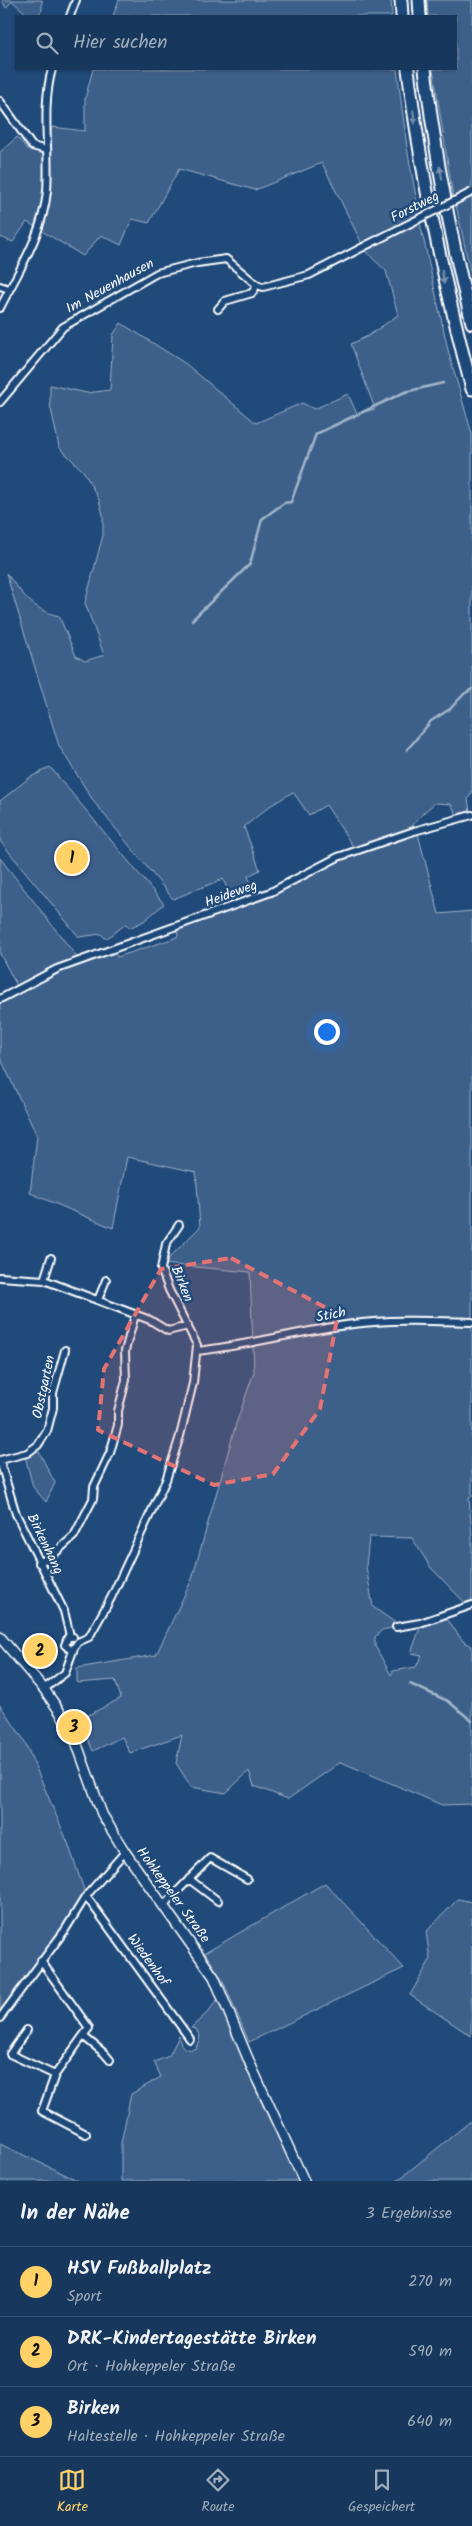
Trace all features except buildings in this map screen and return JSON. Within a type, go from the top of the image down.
[{"type":"highway","points":[[401,0],[402,15]]},
{"type":"highway","points":[[419,0],[420,15]]},
{"type":"highway","points":[[408,70],[415,132],[445,287],[472,389]]},
{"type":"highway","points":[[425,70],[432,129],[462,282],[472,323]]},
{"type":"street","points":[[70,15],[76,0]]},
{"type":"street","points":[[0,308],[35,240],[43,214],[47,190],[46,90],[52,70]]},
{"type":"street","points":[[0,101],[32,146],[46,150]]},
{"type":"street","name":"Forstweg","points":[[257,284],[263,287],[309,275],[472,192]]},
{"type":"street","name":"Im Neuenhausen","points":[[0,402],[63,327],[157,273],[197,263],[226,259],[257,284]]},
{"type":"street","points":[[218,308],[225,301],[252,293],[257,284]]},
{"type":"street","points":[[0,286],[9,289]]},
{"type":"street","name":"Heideweg","points":[[0,999],[70,964],[271,892],[338,858],[414,831],[472,815]]},
{"type":"street","name":"Birken","points":[[44,1689],[65,1673],[72,1651],[78,1642],[89,1637],[111,1598],[166,1480],[186,1413],[197,1351],[196,1338],[169,1290],[161,1269],[166,1244],[179,1225]]},
{"type":"street","points":[[44,1280],[51,1258]]},
{"type":"street","points":[[0,1277],[44,1280],[150,1320],[168,1331],[188,1326]]},
{"type":"street","points":[[98,1300],[106,1280]]},
{"type":"street","points":[[39,1563],[53,1555],[74,1536],[93,1499],[94,1488],[110,1453],[118,1424],[118,1411],[126,1380],[126,1351],[135,1315]]},
{"type":"street","name":"Stich","points":[[197,1351],[249,1345],[354,1324],[419,1321],[472,1322]]},
{"type":"street","name":"Obstgarten","points":[[0,1461],[27,1453],[38,1445],[47,1431],[54,1408],[53,1393],[65,1350]]},
{"type":"street","name":"Birkenhang","points":[[0,1461],[16,1514],[64,1611],[70,1636]]},
{"type":"street","points":[[396,1627],[420,1623],[472,1605]]},
{"type":"street","points":[[70,1636],[78,1642]]},
{"type":"street","name":"Birken","points":[[70,1636],[65,1645],[72,1651]]},
{"type":"street","name":"Hohkeppeler Straße","points":[[0,1637],[44,1689],[74,1736],[102,1814],[125,1852],[205,1962],[223,1994],[252,2068],[304,2181]]},
{"type":"street","points":[[0,2018],[86,1896],[125,1852]]},
{"type":"street","points":[[164,1905],[210,1858],[247,1879]]},
{"type":"street","points":[[189,1879],[218,1901]]},
{"type":"street","name":"Wiedenhof","points":[[86,1896],[190,2039]]},
{"type":"street","points":[[41,1961],[89,2028],[55,2075],[42,2111],[86,2134]]},
{"type":"street","points":[[27,2030],[10,2054],[55,2075]]},
{"type":"street","points":[[82,2036],[110,2060]]},
{"type":"highlighted area","points":[[231,1258],[338,1314],[320,1409],[273,1474],[214,1485],[98,1430],[104,1369],[161,1269]]},
{"type":"shaded area","points":[[2,0],[42,0],[42,10],[38,15],[28,15],[12,1],[6,8]]},
{"type":"shaded area","points":[[119,0],[391,0],[392,15],[113,15]]},
{"type":"shaded area","points":[[427,0],[472,0],[472,187],[453,197],[433,70],[457,70],[457,15],[428,15]]},
{"type":"shaded area","points":[[93,70],[397,70],[407,147],[419,214],[362,244],[322,163],[255,190],[179,169],[149,223],[132,219],[121,245],[101,235],[83,256],[27,222],[13,242],[0,237],[0,152],[17,137],[28,150],[46,150],[52,127],[85,131],[85,99]]},
{"type":"shaded area","points":[[472,197],[472,280],[456,205]]},
{"type":"shaded area","points":[[420,223],[449,354],[472,434],[472,793],[468,799],[470,811],[456,814],[451,804],[435,803],[423,813],[409,830],[354,848],[326,805],[309,815],[293,792],[270,806],[244,827],[260,870],[248,876],[256,895],[233,904],[223,879],[173,899],[94,802],[59,746],[6,573],[23,594],[35,605],[59,616],[76,656],[85,661],[104,655],[85,603],[103,535],[103,515],[99,500],[84,472],[59,447],[50,404],[50,385],[87,393],[110,390],[113,335],[121,323],[186,364],[256,423],[302,403],[314,409],[348,394],[357,414],[375,409],[351,344],[368,336],[398,315],[386,271],[365,251]]},
{"type":"shaded area","points":[[50,767],[164,904],[144,921],[129,928],[126,924],[106,939],[101,934],[79,937],[0,841],[0,801],[29,778]]},
{"type":"shaded area","points":[[418,834],[439,914],[472,911],[472,1496],[469,1497],[472,1539],[472,1605],[468,1606],[431,1568],[412,1538],[369,1537],[366,1566],[373,1607],[400,1626],[382,1630],[375,1637],[375,1646],[391,1675],[393,1671],[416,1667],[422,1655],[411,1653],[421,1625],[443,1617],[447,1619],[463,1641],[472,1646],[472,1804],[442,1805],[341,1762],[288,1799],[254,1786],[249,1771],[226,1793],[191,1787],[176,1763],[182,1735],[130,1753],[122,1737],[93,1751],[79,1720],[121,1698],[115,1680],[77,1683],[77,1668],[156,1655],[192,1579],[236,1424],[254,1372],[250,1272],[163,1264],[200,1227],[196,1172],[127,1157],[113,1228],[30,1193],[37,1136],[0,1057],[0,1003],[77,964],[115,952],[117,957],[172,939],[178,936],[177,930],[262,900],[340,860]]},
{"type":"shaded area","points":[[0,858],[77,957],[17,986],[0,954]]},
{"type":"shaded area","points":[[38,1450],[55,1483],[46,1502],[33,1487],[25,1456]]},
{"type":"shaded area","points":[[0,1705],[24,1740],[68,1843],[86,1896],[0,2018]]},
{"type":"shaded area","points":[[325,1883],[404,1968],[249,2042],[223,1981],[205,1953]]},
{"type":"shaded area","points":[[458,1899],[472,1902],[471,2036],[410,1995],[430,1960],[426,1932]]},
{"type":"shaded area","points":[[220,1996],[246,2069],[299,2181],[121,2181],[121,2143],[131,2094],[161,2077],[154,2062],[169,2056],[179,2036],[184,2048],[196,2048],[200,2037],[196,2029],[191,2028],[208,2012]]},
{"type":"shaded area","points":[[472,2120],[472,2181],[397,2181]]},
{"type":"shaded area","points":[[0,2144],[79,2181],[0,2181]]},
{"type":"waterway","points":[[192,620],[250,564],[262,519],[284,503],[291,502],[316,434],[405,392],[443,383]]},
{"type":"waterway","points":[[407,750],[431,721],[450,709],[464,694],[472,689]]},
{"type":"waterway","points":[[410,1684],[448,1701],[472,1721]]},
{"type":"place","name":"HSV Fußballplatz","points":[[72,858]]},
{"type":"place","name":"DRK-Kindertagestätte Birken","points":[[40,1651]]},
{"type":"place","name":"Birken","points":[[74,1727]]}]
